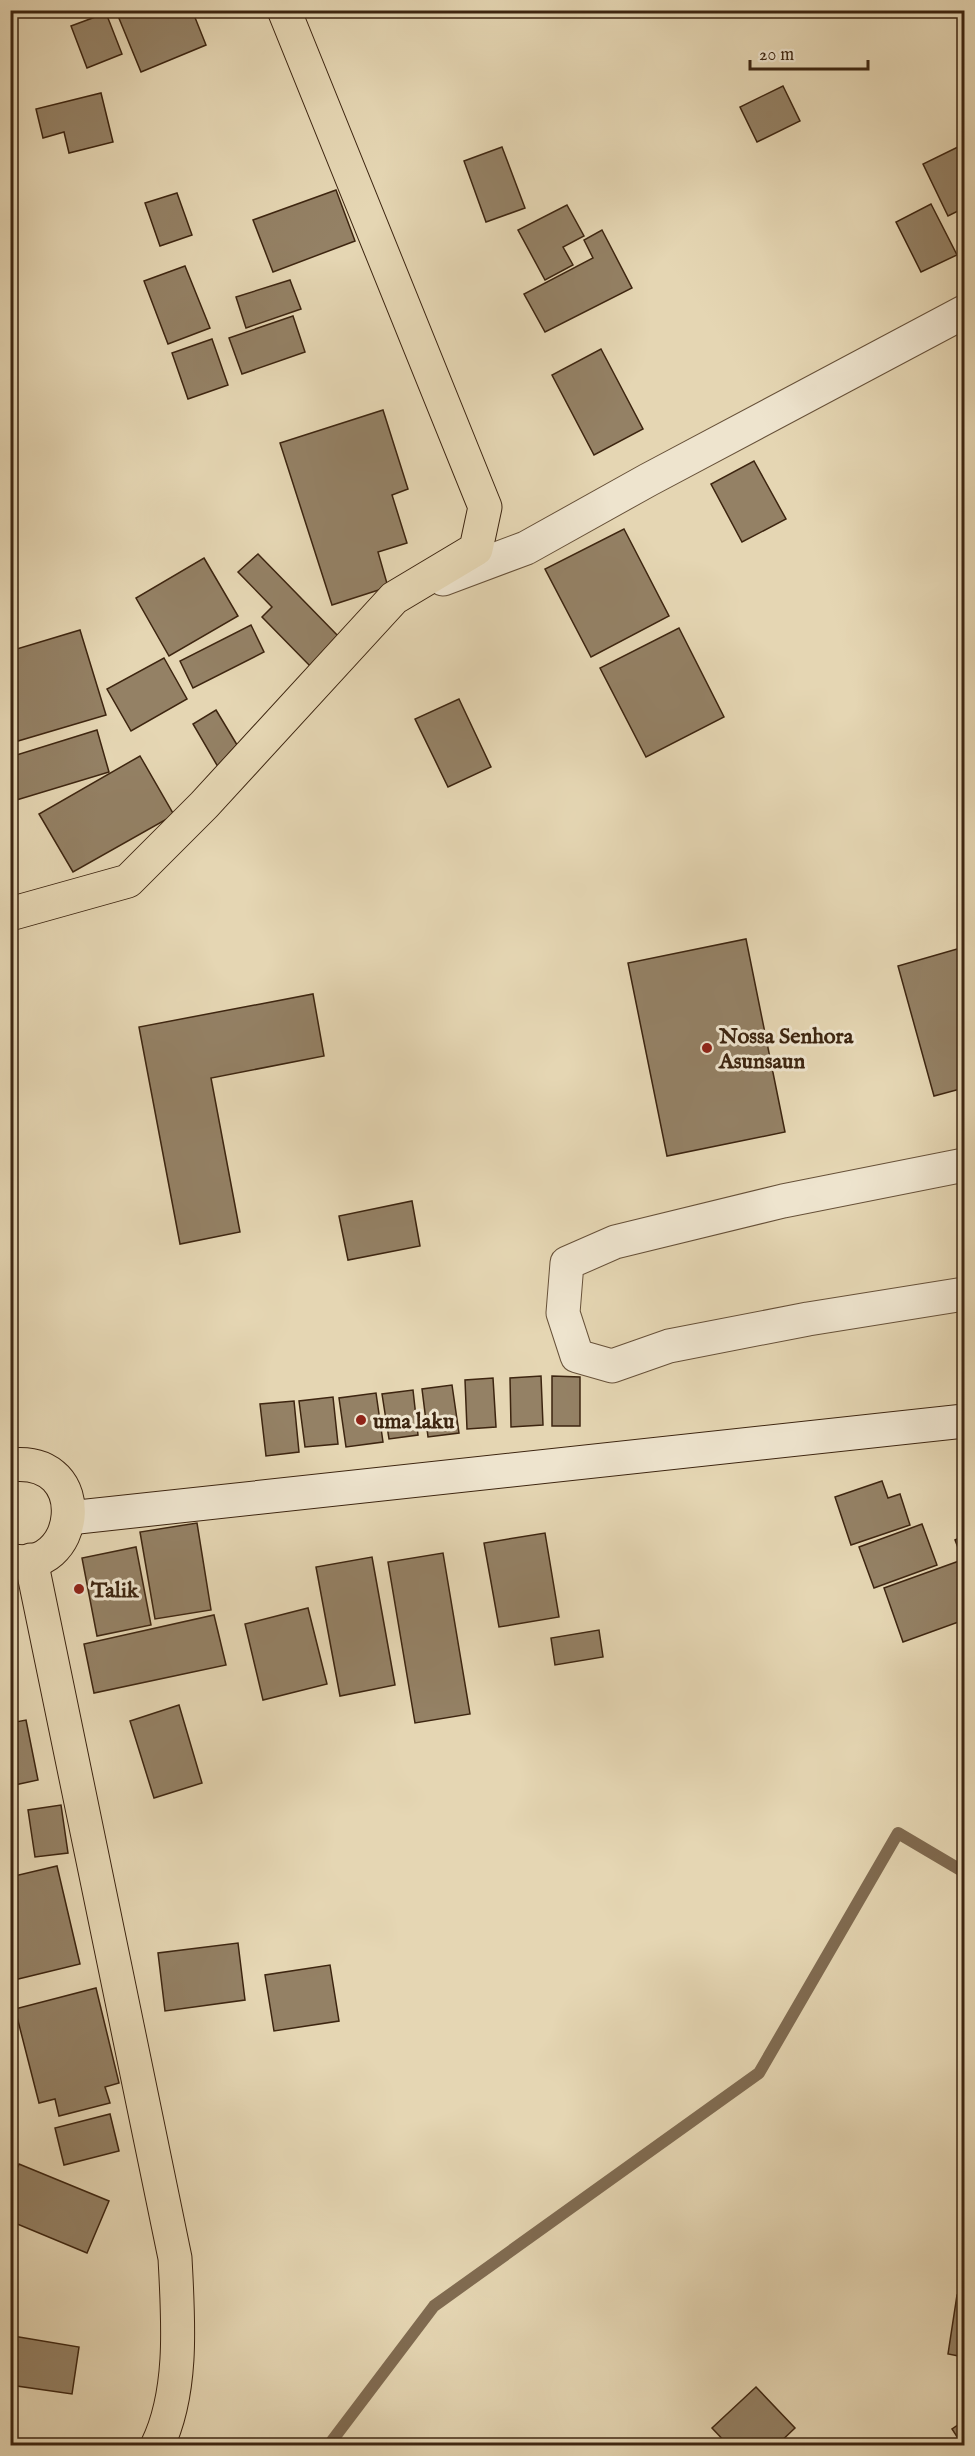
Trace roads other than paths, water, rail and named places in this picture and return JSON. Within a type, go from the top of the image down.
[{"type":"main road","points":[[16,920],[128,881],[204,805],[394,598],[476,549],[485,507],[284,10]]},
{"type":"main road","points":[[10,1465],[25,1463],[44,1468],[59,1481],[68,1498],[69,1518],[65,1533],[57,1545],[45,1555],[21,1560],[175,2258],[177,2360],[166,2427],[157,2445]]},
{"type":"street","points":[[394,598],[526,548],[648,480],[964,312]]},
{"type":"street","points":[[964,1165],[783,1201],[615,1242],[567,1263],[563,1313],[577,1356],[612,1366],[669,1346],[808,1319],[964,1294]]},
{"type":"street","points":[[69,1518],[964,1421]]},
{"type":"waterway","points":[[328,2446],[434,2306],[759,2073],[898,1833],[964,1872]]},
{"type":"place","name":"Nossa Senhora Asunsaun","points":[[707,1048]]},
{"type":"place","name":"uma laku","points":[[361,1420]]},
{"type":"place","name":"Talik","points":[[79,1589]]}]
